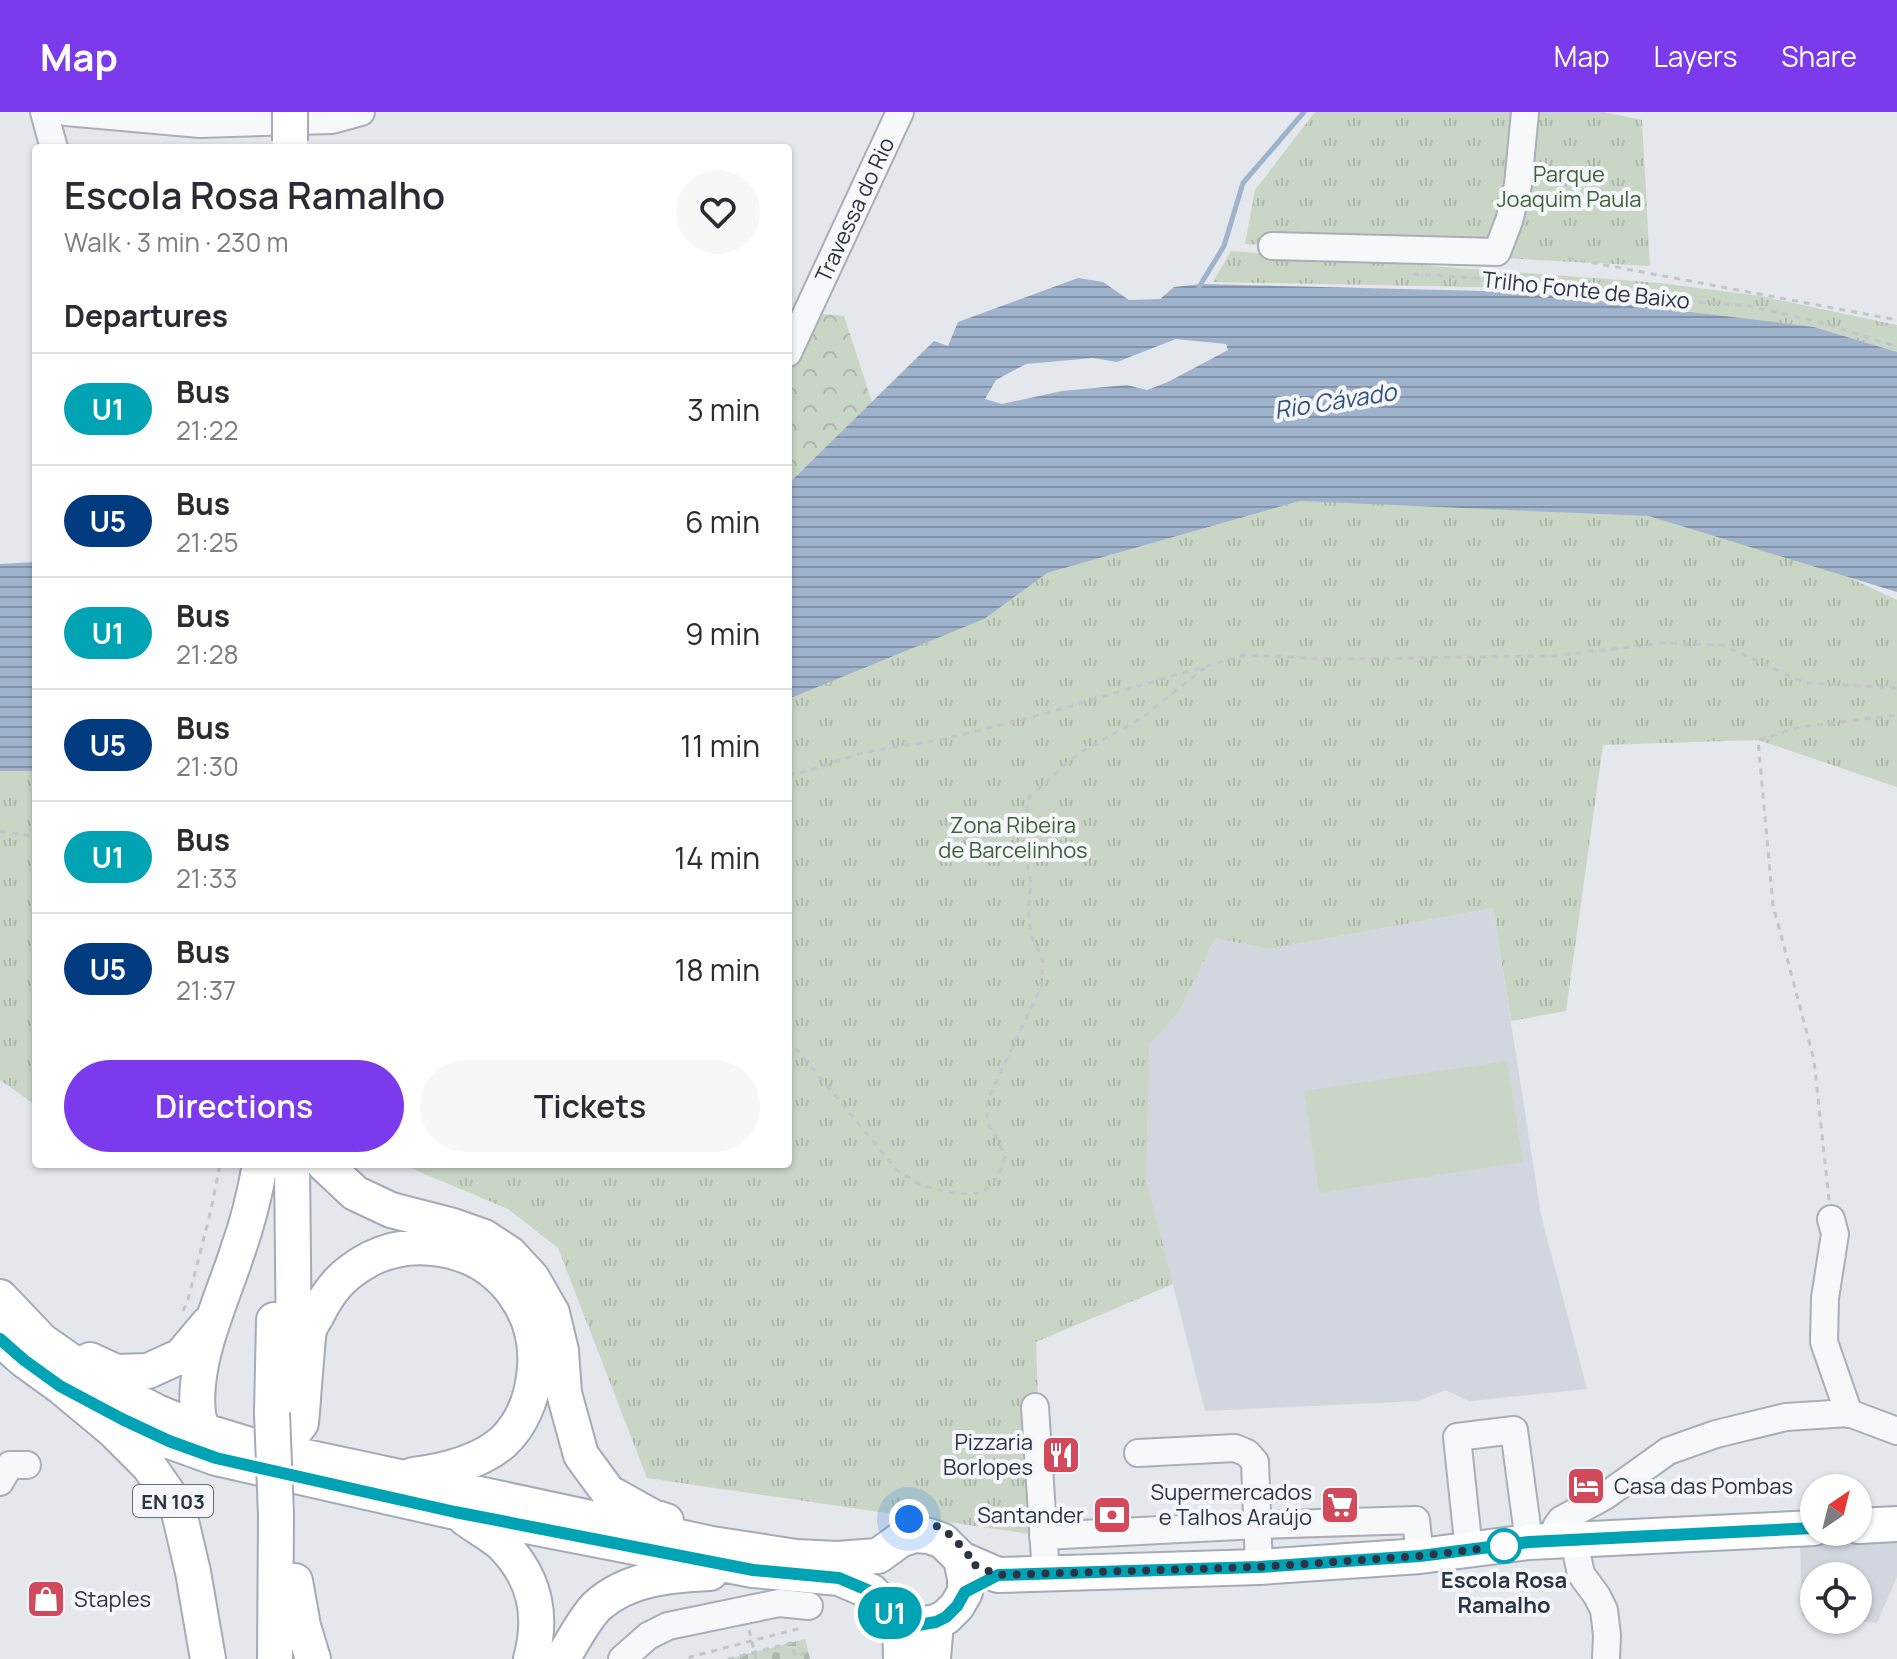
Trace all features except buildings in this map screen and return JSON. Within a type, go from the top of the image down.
[{"type":"main road","points":[[42,1341],[116,1372],[148,1371],[181,1356],[198,1314],[238,1252],[259,1168]]},
{"type":"main road","points":[[275,1659],[285,1515],[277,1168]]},
{"type":"main road","points":[[283,1423],[292,1168]]},
{"type":"main road","points":[[328,1168],[355,1193],[391,1210],[484,1237],[510,1254],[532,1278],[552,1313],[561,1351],[564,1393],[581,1455],[608,1492],[653,1517],[700,1532],[712,1544]]},
{"type":"main road","points":[[283,1423],[301,1423],[309,1331],[324,1301],[340,1279],[386,1251],[424,1246],[460,1252],[490,1269],[514,1291],[529,1319],[535,1343],[531,1398],[519,1422],[503,1442],[477,1459],[431,1473],[396,1477]]},
{"type":"main road","points":[[0,1297],[42,1341],[105,1385],[159,1413],[210,1445],[455,1512],[753,1570],[839,1578],[872,1592],[891,1615],[918,1625],[936,1622],[957,1606],[963,1576],[943,1541],[929,1536],[914,1535],[900,1540],[878,1556],[837,1559],[796,1557],[712,1544],[250,1445],[210,1445],[169,1441],[60,1386],[0,1339]]},
{"type":"main road","points":[[178,1508],[184,1491],[200,1471],[210,1445],[199,1415],[198,1390],[202,1364],[198,1314]]},
{"type":"main road","name":"EN 103","points":[[60,1386],[114,1431],[149,1466],[178,1508],[208,1659]]},
{"type":"main road","points":[[455,1512],[501,1544],[526,1576],[536,1605],[535,1642],[531,1659]]},
{"type":"main road","points":[[285,1515],[303,1626],[313,1659]]},
{"type":"main road","points":[[1872,1525],[1897,1524]]},
{"type":"main road","points":[[963,1576],[1259,1567],[1420,1556],[1551,1542],[1800,1529]]},
{"type":"main road","points":[[872,1592],[878,1556]]},
{"type":"main road","points":[[562,1659],[596,1607],[628,1586],[666,1576],[753,1570]]},
{"type":"main road","points":[[294,1659],[295,1581]]},
{"type":"main road","points":[[900,1620],[901,1659]]},
{"type":"main road","points":[[933,1659],[936,1622]]},
{"type":"street","points":[[44,112],[53,144]]},
{"type":"street","points":[[66,112],[200,124],[332,120],[361,112]]},
{"type":"street","name":"Travessa do Rio","points":[[792,344],[900,112]]},
{"type":"street","points":[[1272,246],[1497,252],[1518,185],[1525,112]]},
{"type":"street","points":[[1831,1219],[1835,1234],[1825,1298],[1824,1342],[1849,1414]]},
{"type":"street","points":[[1035,1407],[1046,1574]]},
{"type":"street","points":[[1551,1542],[1561,1520],[1605,1496],[1668,1451],[1716,1434],[1786,1417],[1849,1414],[1897,1431]]},
{"type":"street","points":[[1469,1551],[1457,1437],[1514,1430],[1551,1542],[1581,1574],[1604,1610],[1606,1659]]},
{"type":"street","points":[[1138,1453],[1226,1448],[1247,1453],[1255,1462],[1259,1567]]},
{"type":"street","points":[[0,1482],[10,1465],[27,1465]]},
{"type":"street","points":[[1043,1536],[1416,1520],[1420,1556]]},
{"type":"street","points":[[630,1656],[648,1636],[668,1626],[779,1603],[805,1617]]},
{"type":"path","points":[[1568,258],[1897,320]]},
{"type":"path","name":"Trilho Fonte de Baixo","points":[[1404,273],[1520,281],[1670,300],[1750,306],[1827,324],[1897,347]]},
{"type":"path","points":[[792,774],[865,752],[945,739],[1047,713],[1244,655],[1336,659],[1554,656],[1663,643],[1722,645],[1805,683],[1897,688]]},
{"type":"path","points":[[792,1044],[897,1170],[922,1186],[958,1194],[982,1193],[998,1178],[1005,1156],[987,1123],[987,1101],[1041,987],[1043,961],[1031,935],[1028,910],[1031,883],[1022,839],[1029,797],[1079,753],[1142,718],[1207,666]]},
{"type":"path","points":[[1831,1219],[1814,1060],[1773,905],[1758,740],[1801,727],[1897,715]]},
{"type":"path","points":[[0,831],[32,836]]},
{"type":"path","points":[[198,1314],[188,1300],[219,1168]]},
{"type":"path","points":[[690,1659],[752,1641],[805,1617]]},
{"type":"path","points":[[752,1641],[756,1659]]},
{"type":"path","points":[[728,1659],[791,1643],[795,1656],[805,1653],[806,1659]]},
{"type":"shaded area","points":[[1493,908],[1541,1215],[1587,1389],[1469,1401],[1445,1390],[1419,1401],[1205,1411],[1146,1178],[1143,1058],[1149,1045],[1179,1012],[1215,938],[1268,949]]},
{"type":"shaded area","points":[[1897,1536],[1897,1577],[1877,1623],[1872,1623],[1872,1562],[1801,1562],[1800,1546],[1872,1546],[1872,1537]]},
{"type":"green space","name":"Parque Joaquim Paula","points":[[1315,112],[1603,112],[1642,120],[1650,266],[1245,244],[1255,190]]},
{"type":"green space","points":[[1231,251],[1660,283],[1760,296],[1897,325],[1897,352],[1814,327],[1525,288],[1213,282]]},
{"type":"green space","points":[[792,311],[844,316],[872,402],[792,480]]},
{"type":"green space","name":"Zona Ribeira de Barcelinhos","points":[[1646,482],[1897,600],[1897,787],[1758,740],[1603,745],[1566,1011],[1511,1021],[1493,908],[1268,949],[1215,938],[1179,1012],[1149,1045],[1146,1178],[1173,1284],[1036,1342],[1043,1536],[647,1478],[558,1248],[508,1209],[411,1168],[792,1168],[792,689],[1047,573],[1300,501]]},
{"type":"green space","points":[[32,764],[32,1103],[0,1080],[0,767]]},
{"type":"green space","points":[[1507,1061],[1523,1162],[1319,1193],[1304,1091]]},
{"type":"green space","points":[[805,1639],[810,1659],[728,1659]]},
{"type":"water","name":"Rio Cávado","points":[[1078,278],[1103,282],[1129,300],[1160,299],[1174,287],[1202,284],[1526,292],[1814,327],[1897,352],[1897,592],[1649,516],[1300,501],[1047,573],[984,619],[792,697],[792,480],[934,341],[948,346],[958,322]],"holes":[[[1176,339],[1226,344],[1228,350],[1147,390],[1127,385],[1062,391],[1002,404],[985,399],[996,380],[1026,364],[1093,358],[1117,362]]]},
{"type":"water","points":[[32,562],[32,771],[0,771],[0,564]]},
{"type":"waterway","points":[[1199,287],[1224,246],[1243,183],[1304,112]]},
{"type":"bus line","name":"U1","points":[[0,1339],[60,1386],[169,1441],[216,1458],[455,1512],[753,1570],[839,1578],[872,1592],[891,1615],[918,1625],[946,1617],[965,1592],[998,1575],[1259,1567],[1420,1556],[1529,1542],[1800,1529]]},
{"type":"place","name":"Pizzaria Borlopes","points":[[1061,1455]]},
{"type":"place","name":"Casa das Pombas","points":[[1586,1486]]},
{"type":"place","name":"Supermercados e Talhos Araújo","points":[[1340,1505]]},
{"type":"place","name":"Santander","points":[[1112,1515]]},
{"type":"place","name":"Escola Rosa Ramalho","points":[[1504,1546]]},
{"type":"place","name":"Staples","points":[[46,1599]]},
{"type":"route","points":[[909,1519],[933,1523],[951,1534],[970,1557],[970,1563],[998,1575],[1259,1567],[1420,1556],[1504,1546]]}]
